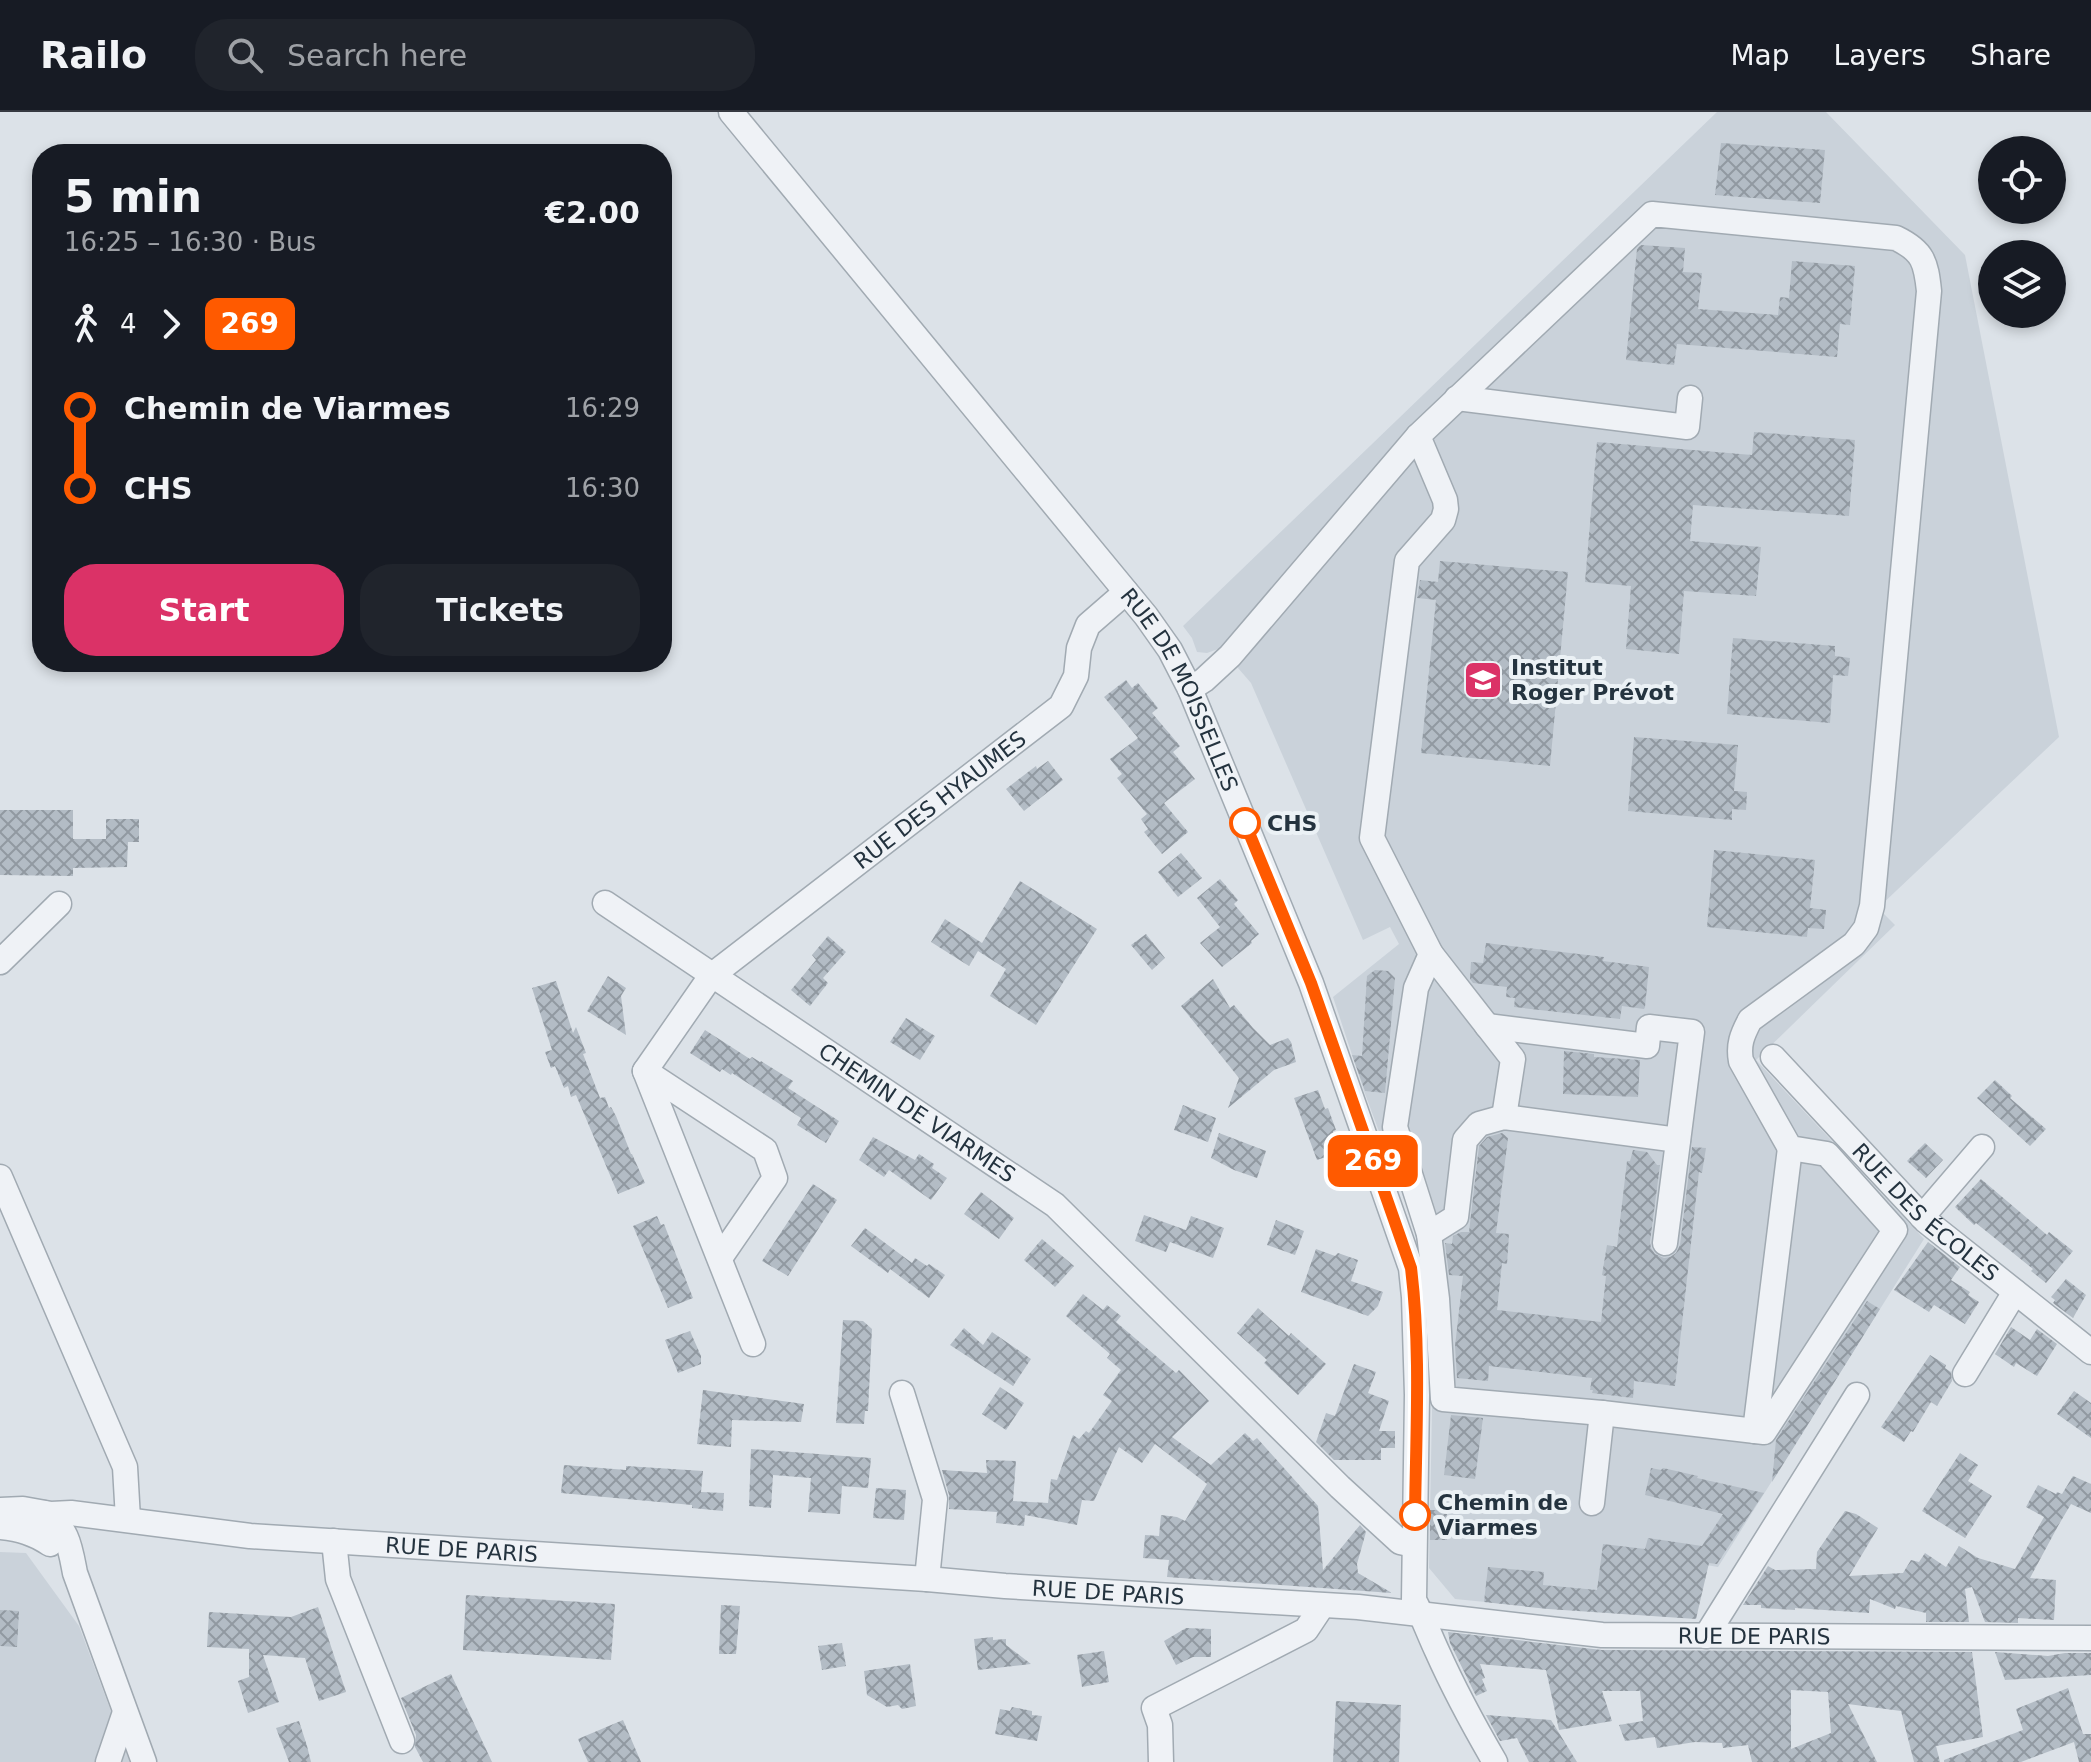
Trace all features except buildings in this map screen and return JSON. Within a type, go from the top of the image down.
[{"type":"street","name":"RUE DE MOISSELLES","points":[[731,112],[1146,616],[1170,650],[1190,689],[1311,983],[1411,1268],[1417,1395],[1414,1600],[1432,1616],[1436,1650],[1495,1762]]},
{"type":"street","points":[[1190,689],[1230,656],[1418,436],[1652,214],[1896,238],[1911,245],[1921,255],[1929,291],[1872,906],[1866,928],[1854,944],[1750,1020],[1739,1049],[1741,1061],[1790,1148],[1755,1431]]},
{"type":"street","points":[[1457,398],[1687,427],[1690,398]]},
{"type":"street","points":[[1418,436],[1446,509],[1443,520],[1407,561],[1372,838],[1431,954],[1513,1059],[1504,1117]]},
{"type":"street","name":"RUE DES HYAUMES","points":[[645,1071],[711,976],[1061,706],[1076,676],[1079,648],[1088,625],[1126,592]]},
{"type":"street","name":"CHEMIN DE VIARMES","points":[[605,903],[1055,1205],[1340,1487],[1400,1542],[1414,1545]]},
{"type":"street","points":[[0,962],[59,904]]},
{"type":"street","points":[[1431,954],[1416,988],[1395,1127],[1429,1234],[1437,1299],[1443,1399],[1764,1432],[1895,1230],[1827,1154],[1790,1148]]},
{"type":"street","points":[[1487,1026],[1647,1046],[1649,1027],[1692,1032],[1665,1243]]},
{"type":"street","name":"RUE DES ÉCOLES","points":[[1773,1057],[1922,1217],[2091,1352]]},
{"type":"street","points":[[645,1071],[765,1150],[775,1178],[720,1258]]},
{"type":"street","points":[[645,1071],[753,1344]]},
{"type":"street","points":[[1429,1234],[1456,1217],[1465,1140],[1479,1124],[1504,1117],[1678,1140]]},
{"type":"street","points":[[1922,1217],[1982,1147]]},
{"type":"street","points":[[0,1177],[125,1467],[128,1519]]},
{"type":"street","points":[[1965,1374],[2015,1292]]},
{"type":"street","points":[[902,1393],[935,1499],[927,1579]]},
{"type":"street","points":[[1706,1636],[1857,1395]]},
{"type":"street","points":[[1592,1503],[1602,1413]]},
{"type":"street","points":[[0,1510],[23,1509],[41,1525],[75,1573],[144,1762]]},
{"type":"street","name":"RUE DE PARIS","points":[[41,1525],[71,1513],[250,1536],[1358,1607],[1602,1635],[2091,1638]]},
{"type":"street","points":[[0,1527],[16,1529],[41,1525]]},
{"type":"street","points":[[334,1541],[338,1579],[402,1741]]},
{"type":"street","points":[[1161,1762],[1160,1725],[1154,1708],[1306,1630],[1322,1606]]},
{"type":"street","points":[[108,1762],[125,1712]]},
{"type":"shaded area","points":[[1717,112],[1826,112],[1965,255],[2059,737],[1878,908],[1895,925],[1756,1060],[1924,1239],[1718,1567],[1689,1562],[1612,1612],[1455,1599],[1429,1568],[1432,1409],[1423,1250],[1333,997],[1399,944],[1390,927],[1363,940],[1251,683],[1238,668],[1239,664],[1221,648],[1207,653],[1197,652],[1183,626]]},
{"type":"shaded area","points":[[0,1552],[26,1553],[79,1626],[130,1762],[0,1762]]},
{"type":"bus line","name":"269","points":[[1245,823],[1311,983],[1411,1268],[1417,1395],[1415,1515]]},
{"type":"place","name":"Institut Roger Prévot","points":[[1483,680]]},
{"type":"place","name":"CHS","points":[[1245,823]]},
{"type":"place","name":"Chemin de Viarmes","points":[[1415,1515]]}]
